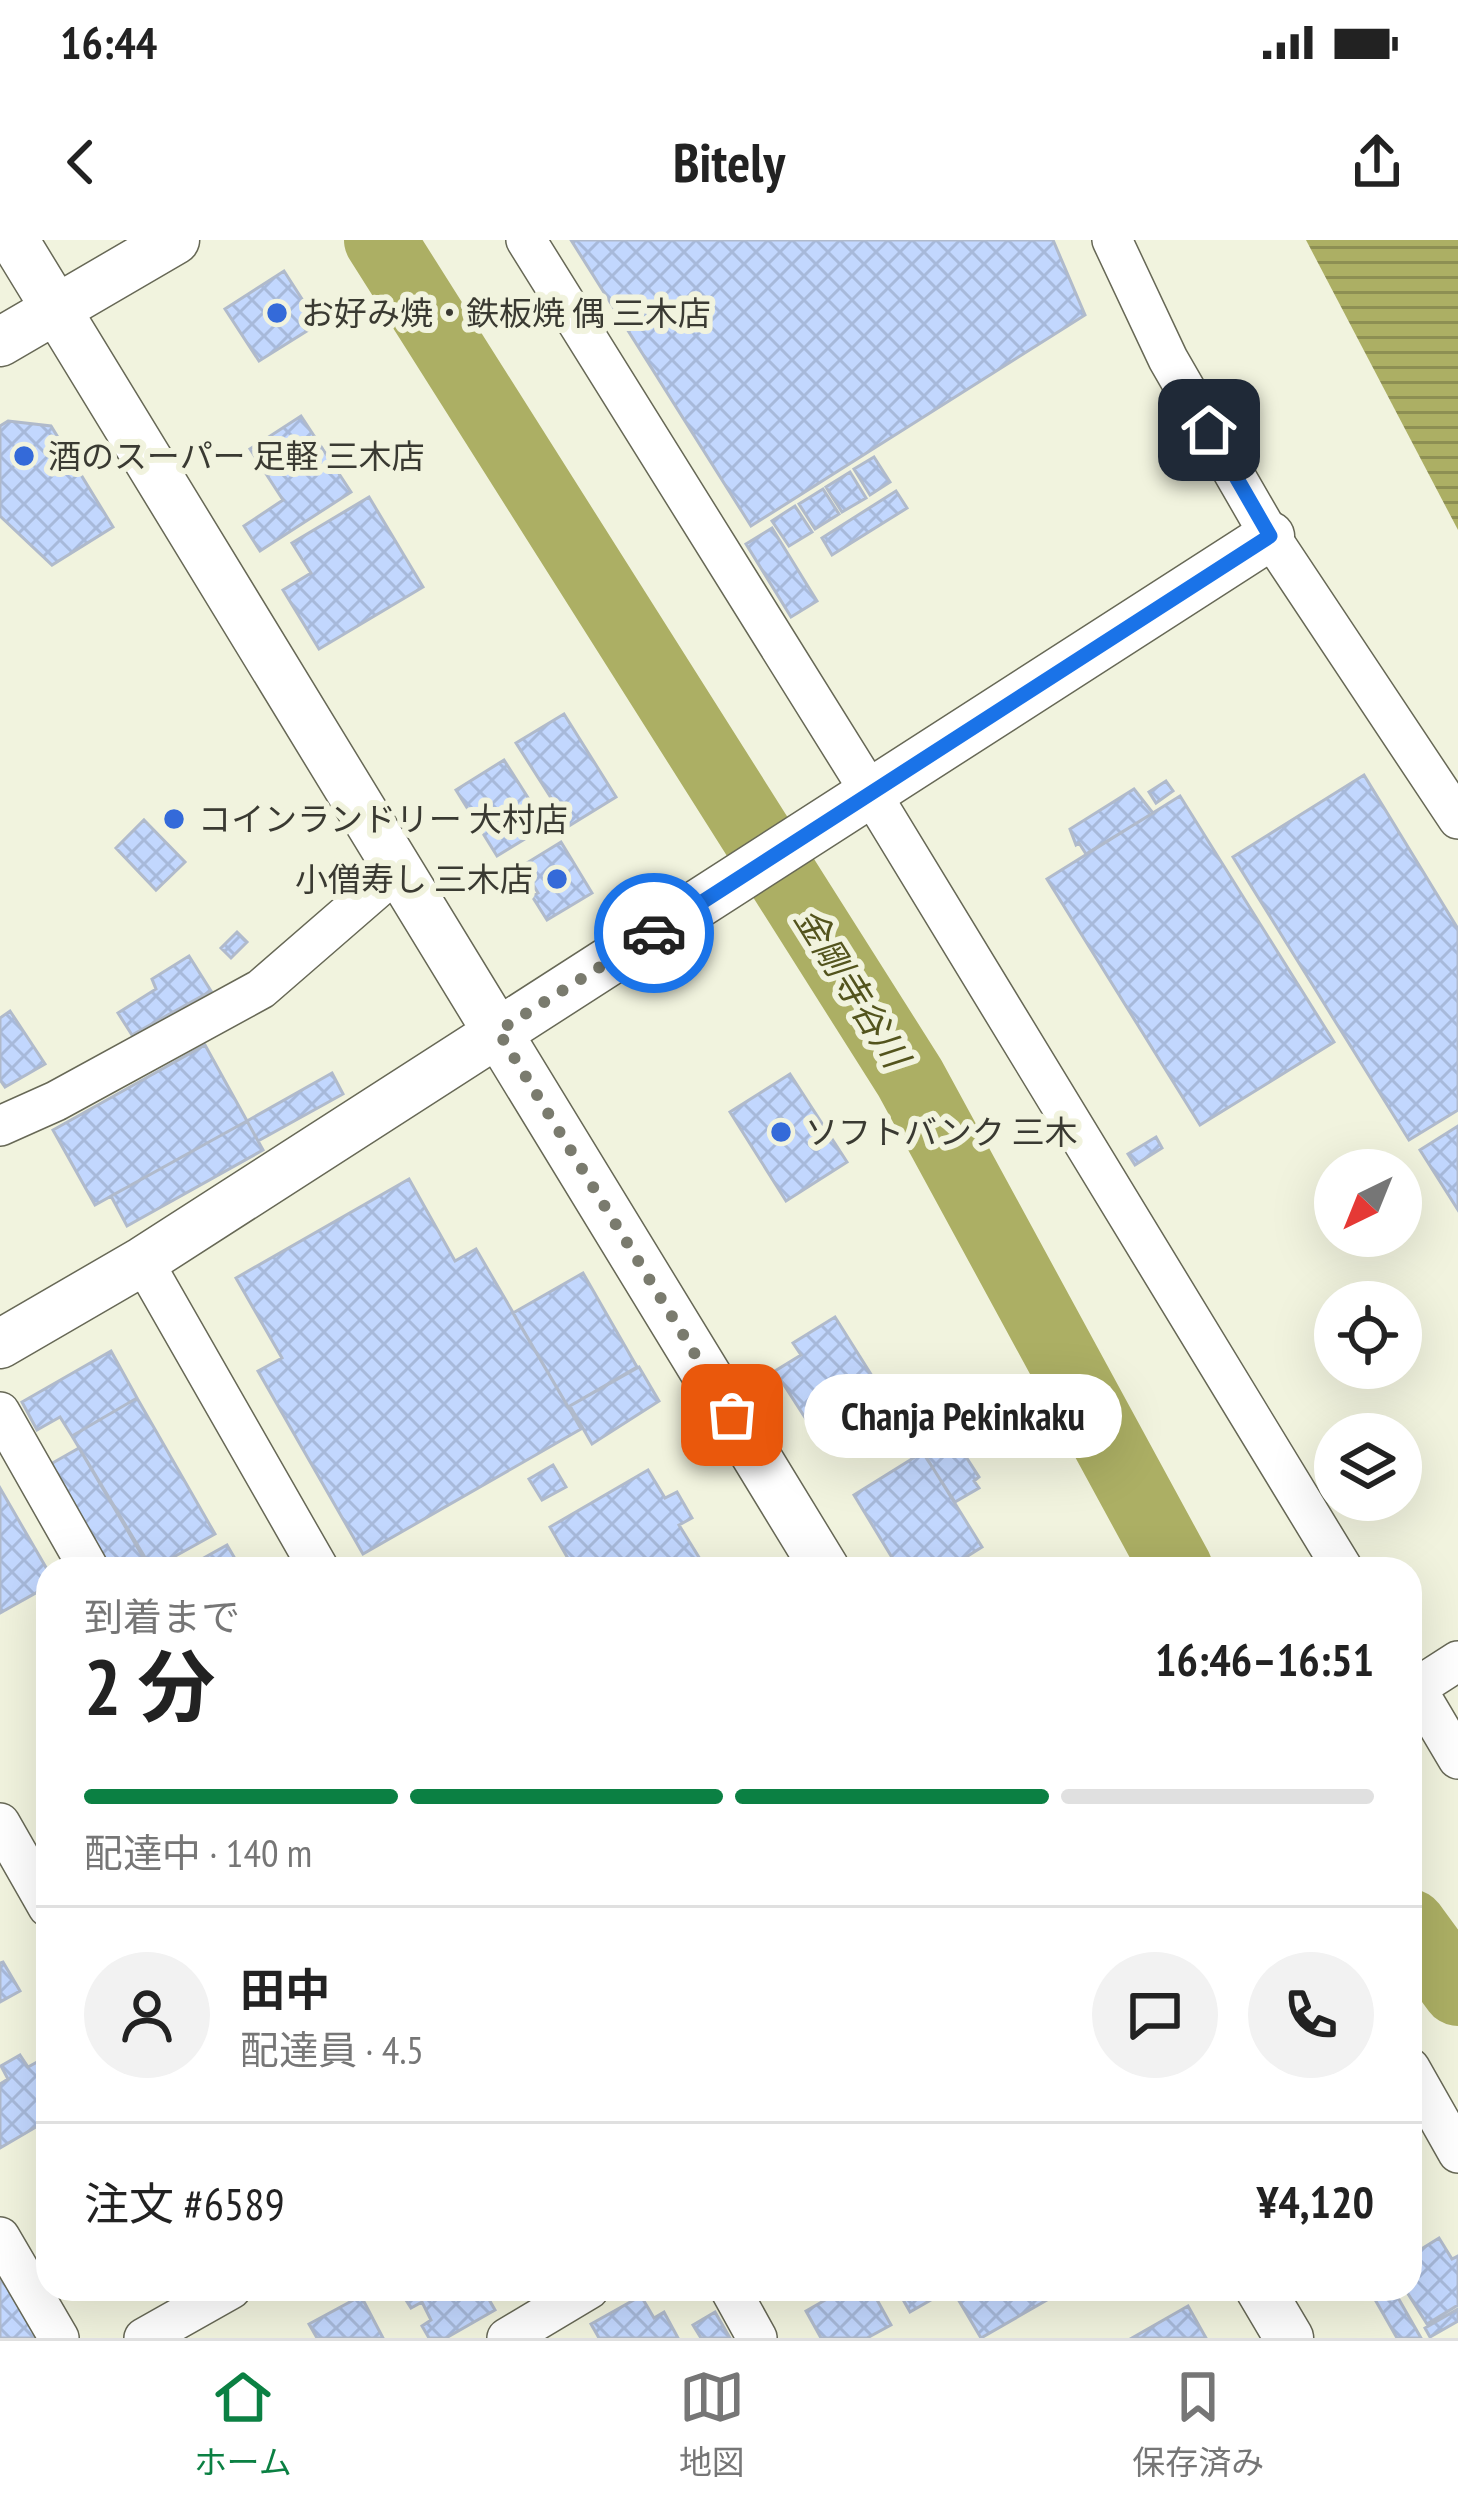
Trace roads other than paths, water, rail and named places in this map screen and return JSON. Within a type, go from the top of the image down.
[{"type":"street","points":[[14,240],[819,1557]]},
{"type":"street","points":[[0,342],[175,240]]},
{"type":"street","points":[[526,240],[872,795],[1336,1557]]},
{"type":"street","points":[[1112,240],[1168,359],[1270,536],[1458,819]]},
{"type":"street","points":[[0,1344],[143,1261],[1270,536]]},
{"type":"street","points":[[0,1126],[56,1101],[261,989],[397,872]]},
{"type":"street","points":[[143,1261],[312,1557]]},
{"type":"street","points":[[0,1412],[82,1557]]},
{"type":"street","points":[[1422,1679],[1458,1661]]},
{"type":"street","points":[[1422,1698],[1458,1759]]},
{"type":"street","points":[[0,1823],[36,1885]]},
{"type":"street","points":[[1422,2089],[1458,2153]]},
{"type":"street","points":[[0,2236],[36,2298]]},
{"type":"street","points":[[38,2301],[59,2338]]},
{"type":"street","points":[[144,2338],[209,2301]]},
{"type":"street","points":[[506,2338],[569,2301]]},
{"type":"street","points":[[737,2301],[758,2338]]},
{"type":"street","points":[[1267,2301],[1289,2338]]},
{"type":"waterway","name":"金剛寺谷川","points":[[380,240],[910,1078],[1170,1557]]},
{"type":"waterway","name":"金剛寺谷川","points":[[1422,1941],[1458,1990]]},
{"type":"place","name":"お好み焼・鉄板焼 偶 三木店","points":[[277,313]]},
{"type":"place","name":"酒のスーパー 足軽 三木店","points":[[24,456]]},
{"type":"place","name":"コインランドリー 大村店","points":[[174,819]]},
{"type":"place","name":"小僧寿し 三木店","points":[[557,879]]},
{"type":"place","name":"ソフトバンク 三木","points":[[781,1132]]},
{"type":"place","name":"Chanja Pekinkaku","points":[[732,1415]]}]
